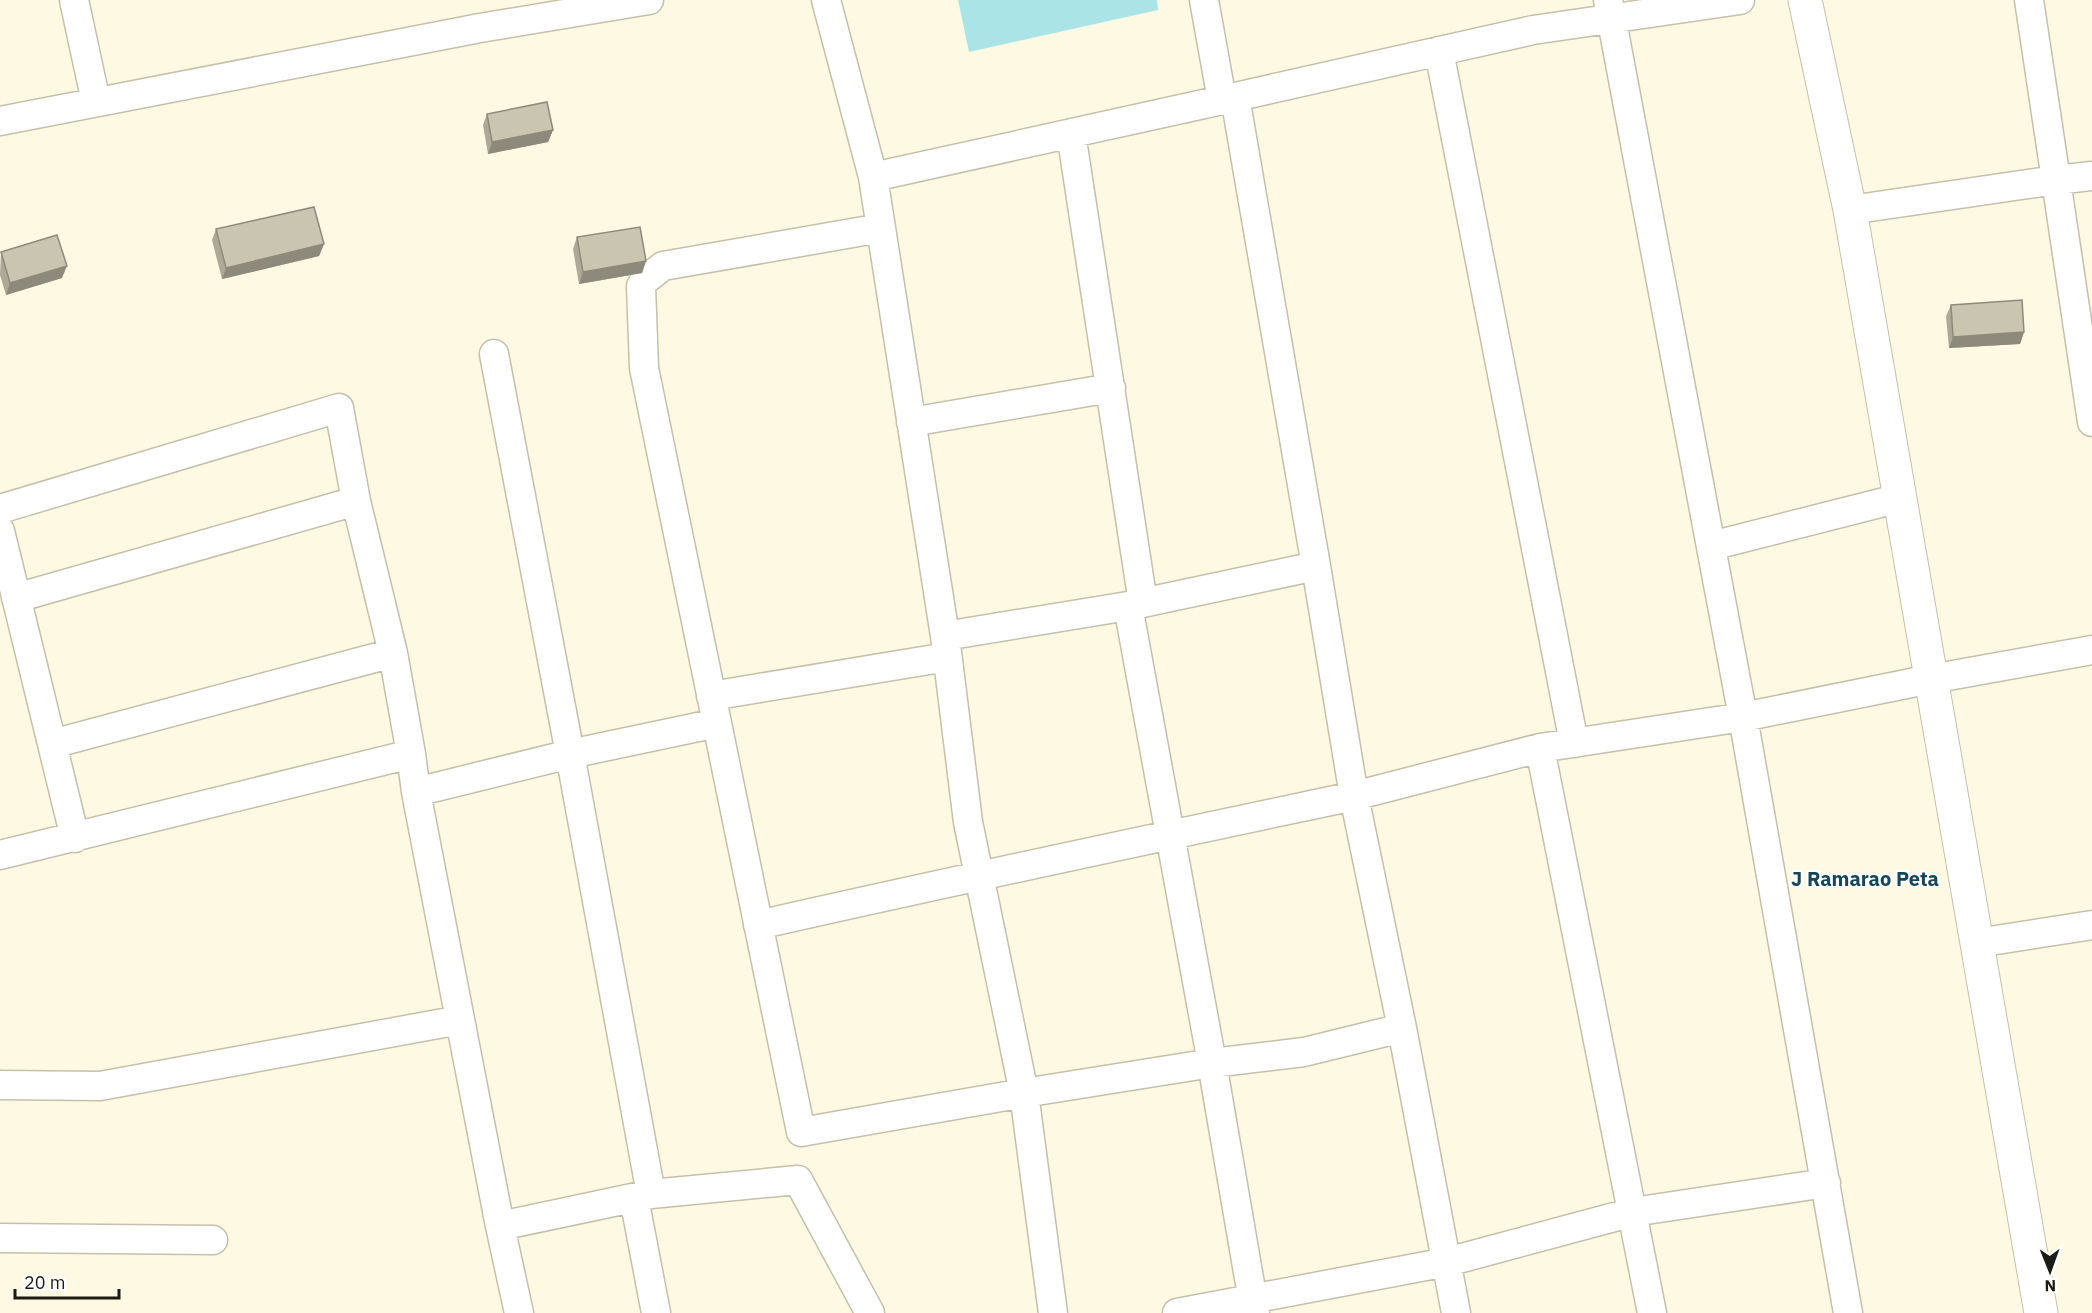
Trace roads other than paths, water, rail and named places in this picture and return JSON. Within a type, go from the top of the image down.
[{"type":"street","points":[[74,0],[96,102]]},
{"type":"street","points":[[0,121],[480,28],[649,0]]},
{"type":"street","points":[[826,0],[873,177],[946,646],[968,822],[1024,1094],[1053,1313]]},
{"type":"street","points":[[1204,0],[1228,98],[1316,566],[1354,796],[1402,1028],[1456,1313]]},
{"type":"street","points":[[873,177],[1533,30],[1609,9],[1740,0]]},
{"type":"street","points":[[1805,0],[1850,210],[2041,1313]]},
{"type":"street","points":[[2029,0],[2092,422]]},
{"type":"street","points":[[1609,9],[1743,717],[1848,1313]]},
{"type":"street","points":[[1439,51],[1574,743]]},
{"type":"street","points":[[1071,133],[1111,388],[1135,604],[1171,835],[1255,1306]]},
{"type":"street","points":[[1850,210],[2092,176]]},
{"type":"street","points":[[881,228],[663,266],[641,286],[644,368],[801,1132],[1212,1063],[1304,1052],[1402,1028]]},
{"type":"street","points":[[494,354],[570,754],[643,1196],[656,1313]]},
{"type":"street","points":[[911,422],[1111,388]]},
{"type":"street","points":[[0,509],[339,408],[356,501],[393,652],[416,792],[519,1313]]},
{"type":"street","points":[[1711,546],[1900,498]]},
{"type":"street","points":[[16,598],[356,501]]},
{"type":"street","points":[[0,531],[75,838]]},
{"type":"street","points":[[416,792],[570,754],[714,710],[946,646],[1316,566]]},
{"type":"street","points":[[758,925],[979,875],[1354,796],[1540,748],[1743,717],[1931,679],[2092,651]]},
{"type":"street","points":[[52,744],[393,652]]},
{"type":"street","points":[[1540,748],[1652,1313]]},
{"type":"street","points":[[0,855],[411,754]]},
{"type":"street","points":[[1977,943],[2092,925]]},
{"type":"street","points":[[0,1085],[100,1086],[460,1020]]},
{"type":"street","points":[[500,1226],[643,1196],[798,1180],[870,1313]]},
{"type":"street","points":[[1177,1313],[1255,1306],[1447,1262],[1633,1212],[1826,1183]]},
{"type":"street","points":[[0,1238],[213,1240]]},
{"type":"water","points":[[958,0],[1157,0],[1158,10],[969,52]]},
{"type":"district","name":"J Ramarao Peta","points":[[1865,879]]}]
